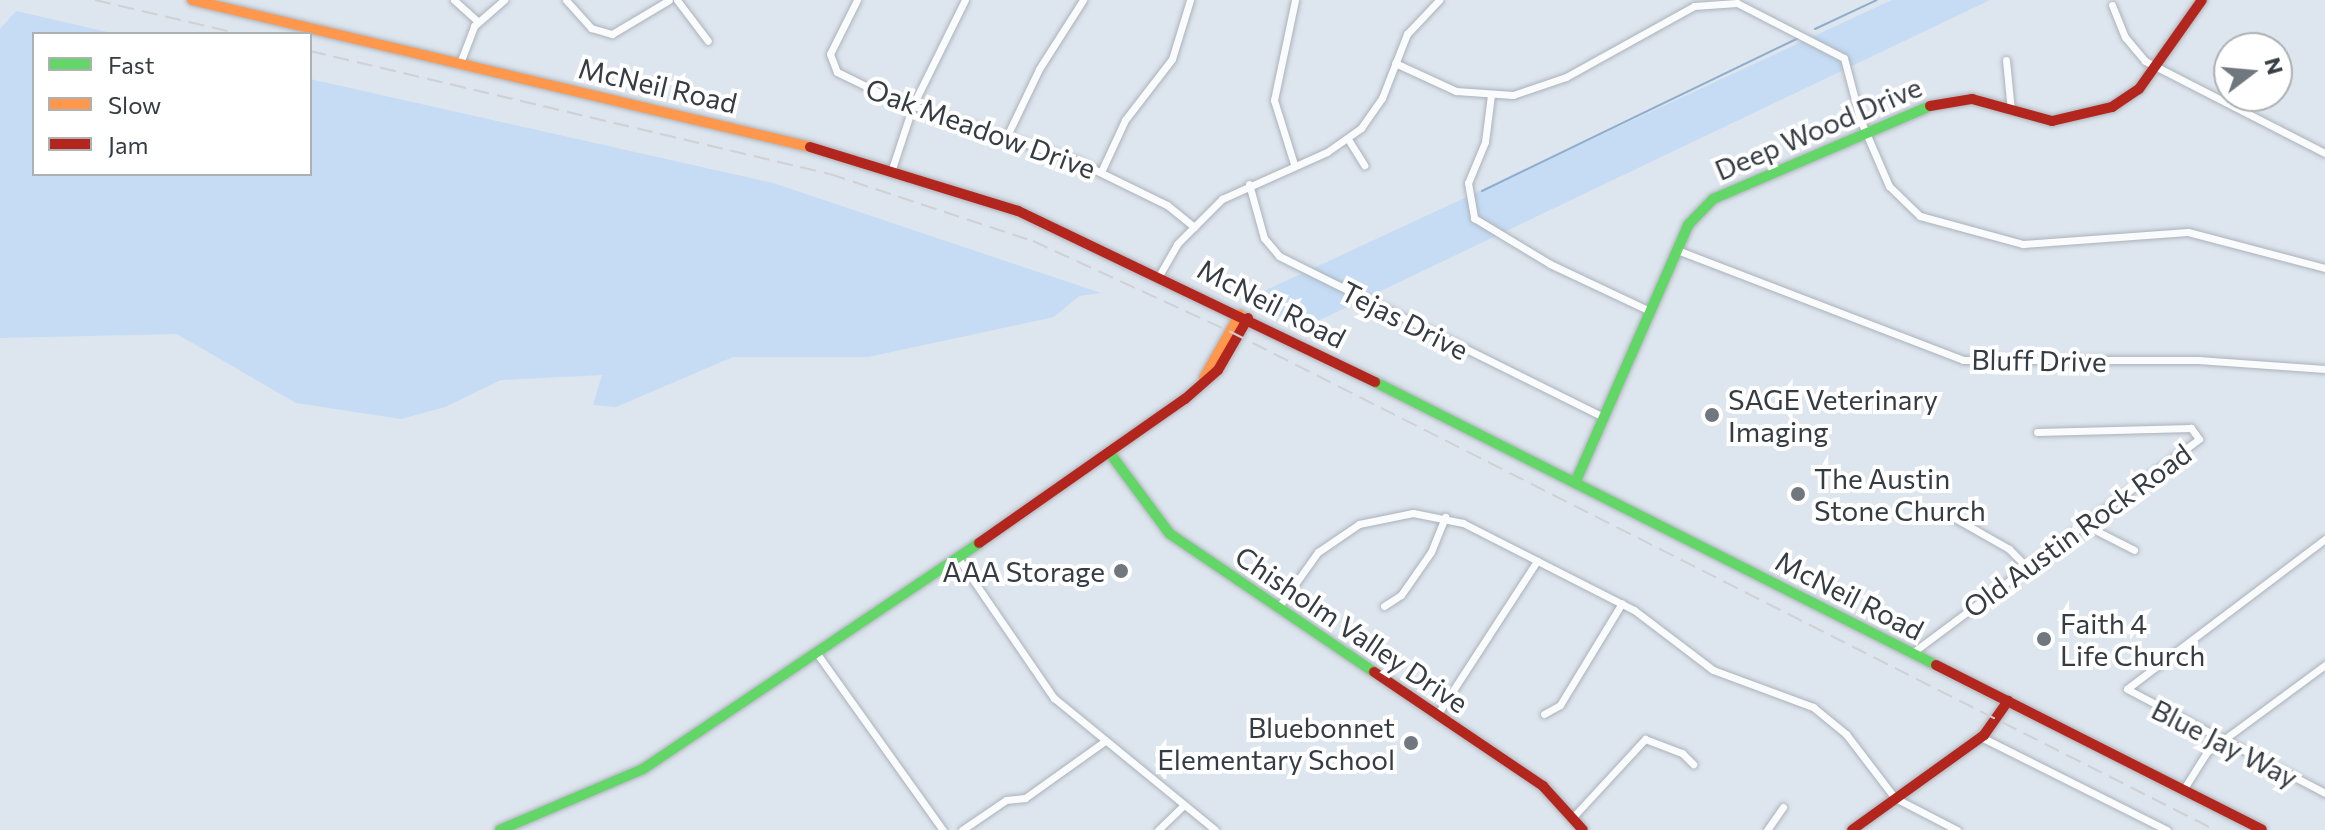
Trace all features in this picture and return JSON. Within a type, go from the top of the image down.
[{"type":"main road","name":"McNeil Road","points":[[192,0],[892,169],[1018,211],[1160,274],[2262,830]]},
{"type":"main road","name":"Deep Wood Drive","points":[[1575,483],[1688,225],[1713,199],[1949,99],[2052,121],[2101,111],[2131,96],[2202,0]]},
{"type":"main road","points":[[500,830],[529,826],[652,764],[818,655],[1198,387],[1244,316]]},
{"type":"main road","name":"Chisholm Valley Drive","points":[[1109,452],[1170,534],[1543,786],[1574,816],[1583,830]]},
{"type":"main road","points":[[1852,830],[1981,737],[2008,701]]},
{"type":"main road","points":[[1954,755],[1994,723]]},
{"type":"street","points":[[454,0],[477,21]]},
{"type":"street","points":[[460,63],[477,21],[504,0]]},
{"type":"street","points":[[566,0],[591,28],[612,34],[669,0]]},
{"type":"street","points":[[677,0],[708,41]]},
{"type":"street","name":"Oak Meadow Drive","points":[[857,0],[831,65],[913,105],[1101,172],[1167,205],[1194,227]]},
{"type":"street","points":[[892,169],[913,105],[965,0]]},
{"type":"street","points":[[1006,138],[1039,69],[1083,0]]},
{"type":"street","points":[[1101,172],[1131,109],[1172,59],[1190,0]]},
{"type":"street","points":[[1294,164],[1274,100],[1295,0]]},
{"type":"street","points":[[1160,274],[1194,227],[1249,184],[1348,139],[1377,109],[1407,34],[1439,0]]},
{"type":"street","points":[[1757,9],[1762,0]]},
{"type":"street","points":[[1395,63],[1456,91],[1491,95],[1566,77],[1694,6],[1725,1],[1757,9],[1844,58],[1866,132],[1889,186],[1906,207],[1984,238],[2036,244],[2188,232],[2325,268]]},
{"type":"street","points":[[2112,5],[2130,47],[2155,67],[2325,153]]},
{"type":"street","points":[[2006,60],[2011,111]]},
{"type":"street","points":[[1491,95],[1490,123],[1468,183],[1474,218],[1550,264],[1650,311]]},
{"type":"street","points":[[1348,139],[1364,165]]},
{"type":"street","name":"Tejas Drive","points":[[1249,184],[1264,238],[1279,256],[1604,417]]},
{"type":"street","name":"Bluff Drive","points":[[1677,250],[1963,360],[2198,360],[2325,369]]},
{"type":"street","name":"Old Austin Rock Road","points":[[1912,653],[2197,443],[2198,434],[2191,428],[2037,432]]},
{"type":"street","points":[[1944,512],[2009,549],[2027,567]]},
{"type":"street","points":[[1278,608],[1309,562],[1348,529],[1401,513],[1445,517],[1622,603],[1713,670],[1823,714],[1895,798],[1957,830]]},
{"type":"street","points":[[1384,606],[1401,595],[1431,552],[1445,517]]},
{"type":"street","points":[[2085,525],[2134,550]]},
{"type":"street","name":"Blue Jay Way","points":[[2325,539],[2127,689],[2219,742],[2325,793]]},
{"type":"street","points":[[958,558],[1054,698],[1215,830]]},
{"type":"street","points":[[1437,715],[1537,561]]},
{"type":"street","points":[[1544,714],[1560,705],[1622,603]]},
{"type":"street","points":[[818,655],[943,830]]},
{"type":"street","points":[[2183,790],[2219,742],[2325,665]]},
{"type":"street","points":[[1994,723],[2006,750]]},
{"type":"street","points":[[1981,737],[2167,830]]},
{"type":"street","points":[[1574,816],[1645,739],[1682,753],[1693,764]]},
{"type":"street","points":[[962,830],[1006,800],[1025,798],[1105,741]]},
{"type":"street","points":[[1158,830],[1184,805]]},
{"type":"street","points":[[1767,830],[1783,807]]},
{"type":"shaded area","points":[[1892,0],[1990,0],[1301,329],[1249,298]]},
{"type":"shaded area","points":[[16,11],[107,32],[32,32],[32,176],[312,176],[312,79],[773,183],[1101,293],[1079,296],[1054,317],[868,357],[733,357],[616,407],[593,405],[602,375],[501,380],[445,407],[401,419],[296,403],[177,334],[0,338],[0,29]]},
{"type":"waterway","points":[[1815,29],[1877,0]]},
{"type":"waterway","points":[[1482,191],[1798,38]]},
{"type":"railway","points":[[95,0],[231,32]]},
{"type":"railway","points":[[312,51],[830,174],[1033,241],[1231,332],[2215,830]]},
{"type":"traffic: fast","points":[[1575,483],[1688,225],[1713,199],[1930,106]]},
{"type":"traffic: fast","points":[[1375,382],[1936,665]]},
{"type":"traffic: fast","points":[[1109,452],[1170,534],[1374,672]]},
{"type":"traffic: fast","points":[[500,830],[643,769],[979,543]]},
{"type":"traffic: slow","points":[[192,0],[810,147]]},
{"type":"traffic: slow","points":[[1204,378],[1240,314]]},
{"type":"traffic: jam","points":[[1930,106],[1972,99],[2052,121],[2112,107],[2139,89],[2202,0]]},
{"type":"traffic: jam","points":[[810,147],[1018,211],[1375,382]]},
{"type":"traffic: jam","points":[[979,543],[1185,399],[1218,370],[1248,318]]},
{"type":"traffic: jam","points":[[1936,665],[2262,830]]},
{"type":"traffic: jam","points":[[1374,672],[1543,786],[1583,830]]},
{"type":"traffic: jam","points":[[1852,830],[1984,735],[2008,701]]},
{"type":"place","name":"SAGE Veterinary Imaging","points":[[1712,415]]},
{"type":"place","name":"The Austin Stone Church","points":[[1798,494]]},
{"type":"place","name":"AAA Storage","points":[[1121,571]]},
{"type":"place","name":"Faith 4 Life Church","points":[[2044,639]]},
{"type":"place","name":"Bluebonnet Elementary School","points":[[1411,743]]}]
